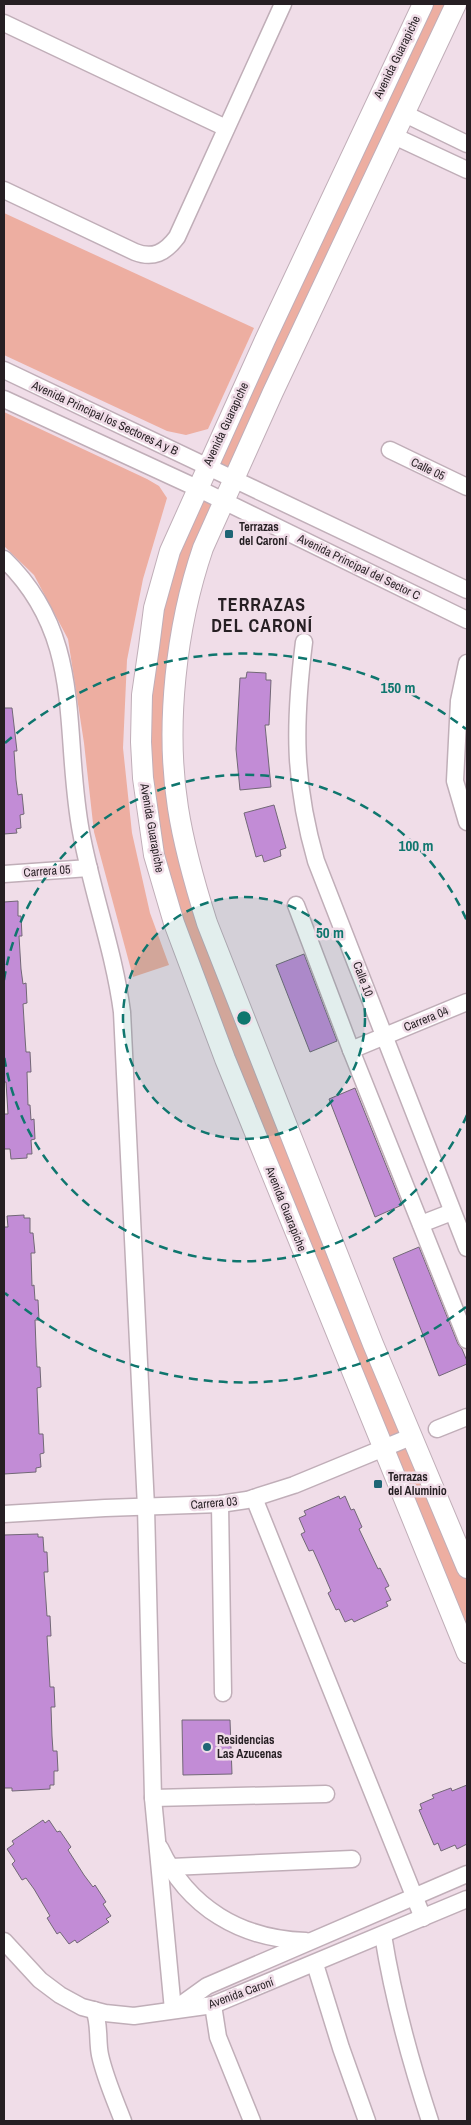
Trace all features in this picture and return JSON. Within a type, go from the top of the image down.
[{"type":"street","points":[[4,190],[134,252],[145,256],[152,256],[166,250],[177,237],[283,4]]},
{"type":"street","name":"Avenida Guarapiche","points":[[423,4],[207,466],[170,551],[154,608],[142,695],[143,778],[154,855],[174,922],[218,1040],[467,1652]]},
{"type":"street","points":[[456,4],[223,502],[195,573],[183,625],[173,730],[177,806],[204,914],[370,1334],[467,1568]]},
{"type":"street","points":[[4,23],[226,128]]},
{"type":"street","points":[[404,114],[467,144]]},
{"type":"street","points":[[394,136],[467,170]]},
{"type":"street","name":"Avenida Principal los Sectores A y B","points":[[4,370],[234,479]]},
{"type":"street","name":"Avenida Principal los Sectores A y B","points":[[4,399],[197,488],[223,502]]},
{"type":"street","name":"Calle 05","points":[[390,450],[467,487]]},
{"type":"street","name":"Avenida Principal del Sector C","points":[[234,479],[467,590]]},
{"type":"street","name":"Avenida Principal del Sector C","points":[[223,502],[467,620]]},
{"type":"street","points":[[4,559],[31,588],[43,608],[61,657],[68,694],[76,803],[112,956],[122,1012],[146,1507],[154,1798],[173,2010],[134,2016],[105,2013],[82,2007],[60,1996],[40,1980],[4,1941]]},
{"type":"street","name":"Calle 10","points":[[304,642],[297,698],[297,744],[300,792],[306,824],[316,861],[467,1248]]},
{"type":"street","points":[[467,663],[459,700],[456,781],[467,822]]},
{"type":"street","name":"Carrera 05","points":[[4,874],[90,868]]},
{"type":"street","points":[[296,906],[351,1050],[467,1340]]},
{"type":"street","name":"Carrera 04","points":[[351,1050],[467,1002]]},
{"type":"street","points":[[421,1224],[452,1212]]},
{"type":"street","points":[[437,1429],[467,1417]]},
{"type":"street","name":"Carrera 03","points":[[4,1514],[220,1504],[254,1498],[294,1486],[412,1436]]},
{"type":"street","points":[[254,1498],[423,1918]]},
{"type":"street","points":[[220,1504],[223,1693]]},
{"type":"street","points":[[154,1798],[326,1794]]},
{"type":"street","points":[[157,1841],[171,1867],[194,1897],[210,1911],[255,1933],[280,1940],[311,1941]]},
{"type":"street","points":[[171,1867],[352,1860]]},
{"type":"street","name":"Avenida Caroní","points":[[173,2010],[207,1986],[467,1874]]},
{"type":"street","name":"Avenida Caroní","points":[[173,2010],[213,2005],[467,1899]]},
{"type":"street","points":[[383,1935],[393,1993],[430,2121]]},
{"type":"street","points":[[315,1964],[341,2048],[367,2121]]},
{"type":"street","points":[[213,2005],[218,2037],[252,2121]]},
{"type":"street","points":[[94,2010],[97,2016],[97,2041],[100,2058],[123,2121]]},
{"type":"shaded area","points":[[423,4],[456,4],[234,479],[207,466]]},
{"type":"shaded area","points":[[4,213],[254,328],[208,429],[186,435],[167,431],[4,355]]},
{"type":"shaded area","points":[[4,412],[147,479],[159,486],[167,498],[143,579],[127,660],[123,748],[132,833],[150,913],[169,965],[133,977],[94,832],[84,743],[68,639],[34,575],[4,546]]},
{"type":"shaded area","points":[[197,488],[223,501],[178,663],[183,836],[467,1568],[467,1653],[225,1059],[148,818],[149,647]]},
{"type":"building","points":[[247,672],[266,673],[266,680],[271,680],[269,725],[265,725],[271,787],[240,790],[236,749],[240,678],[246,678]]},
{"type":"building","points":[[4,708],[12,708],[17,751],[14,751],[16,780],[18,795],[22,794],[24,814],[20,815],[21,828],[16,829],[17,833],[4,834]]},
{"type":"building","points":[[274,805],[286,848],[280,850],[281,856],[264,862],[262,855],[256,857],[244,813]]},
{"type":"building","points":[[18,901],[18,916],[21,916],[22,936],[19,936],[21,969],[23,984],[26,983],[27,1003],[23,1004],[26,1052],[30,1052],[31,1072],[27,1072],[28,1105],[30,1105],[31,1120],[34,1119],[35,1139],[31,1140],[32,1154],[27,1154],[27,1158],[11,1159],[10,1149],[4,1149],[4,1114],[8,1114],[6,1082],[4,1082],[4,902]]},
{"type":"building","points":[[304,954],[337,1041],[310,1052],[276,965]]},
{"type":"building","points":[[355,1088],[402,1205],[375,1217],[329,1099]]},
{"type":"building","points":[[24,1215],[24,1218],[30,1218],[30,1233],[33,1233],[35,1253],[31,1253],[32,1286],[34,1285],[35,1300],[38,1300],[39,1320],[35,1320],[37,1367],[40,1367],[41,1387],[37,1388],[39,1434],[43,1434],[44,1453],[40,1454],[41,1467],[36,1468],[36,1472],[4,1474],[4,1227],[8,1227],[7,1216]]},
{"type":"building","points":[[419,1247],[458,1344],[467,1361],[467,1364],[439,1376],[393,1258]]},
{"type":"building","points":[[339,1496],[340,1499],[345,1496],[351,1510],[354,1509],[362,1527],[359,1529],[378,1569],[380,1568],[389,1586],[385,1588],[391,1600],[386,1602],[388,1606],[354,1622],[352,1619],[345,1622],[339,1609],[336,1610],[328,1593],[331,1591],[313,1550],[309,1551],[301,1534],[305,1532],[299,1518],[306,1515],[304,1511]]},
{"type":"building","points":[[38,1534],[38,1537],[43,1537],[44,1552],[47,1552],[48,1572],[44,1572],[47,1616],[50,1616],[51,1636],[47,1636],[50,1687],[54,1687],[55,1707],[51,1707],[52,1736],[53,1751],[57,1751],[58,1771],[54,1771],[54,1785],[50,1785],[50,1789],[12,1791],[12,1788],[4,1788],[4,1535]]},
{"type":"building","name":"Residencias Las Azucenas","points":[[182,1720],[230,1720],[232,1774],[183,1775]]},
{"type":"building","points":[[467,1785],[467,1844],[457,1849],[455,1845],[441,1851],[438,1843],[434,1845],[419,1810],[422,1809],[420,1804],[434,1798],[432,1795],[451,1788],[452,1791]]},
{"type":"building","points":[[43,1820],[45,1823],[49,1820],[57,1832],[60,1831],[71,1847],[68,1850],[84,1875],[93,1887],[95,1885],[106,1902],[103,1904],[111,1916],[106,1919],[109,1922],[77,1943],[75,1940],[69,1944],[60,1932],[57,1934],[47,1918],[50,1916],[34,1889],[26,1878],[22,1880],[12,1864],[15,1861],[7,1849],[14,1844],[12,1841]]},
{"type":"place","name":"Terrazas del Caroní","points":[[229,534]]},
{"type":"place","name":"Terrazas del Aluminio","points":[[378,1484]]},
{"type":"place","name":"Residencias Las Azucenas","points":[[207,1747]]},
{"type":"district","name":"TERRAZAS DEL CARONÍ","points":[[262,615]]}]
